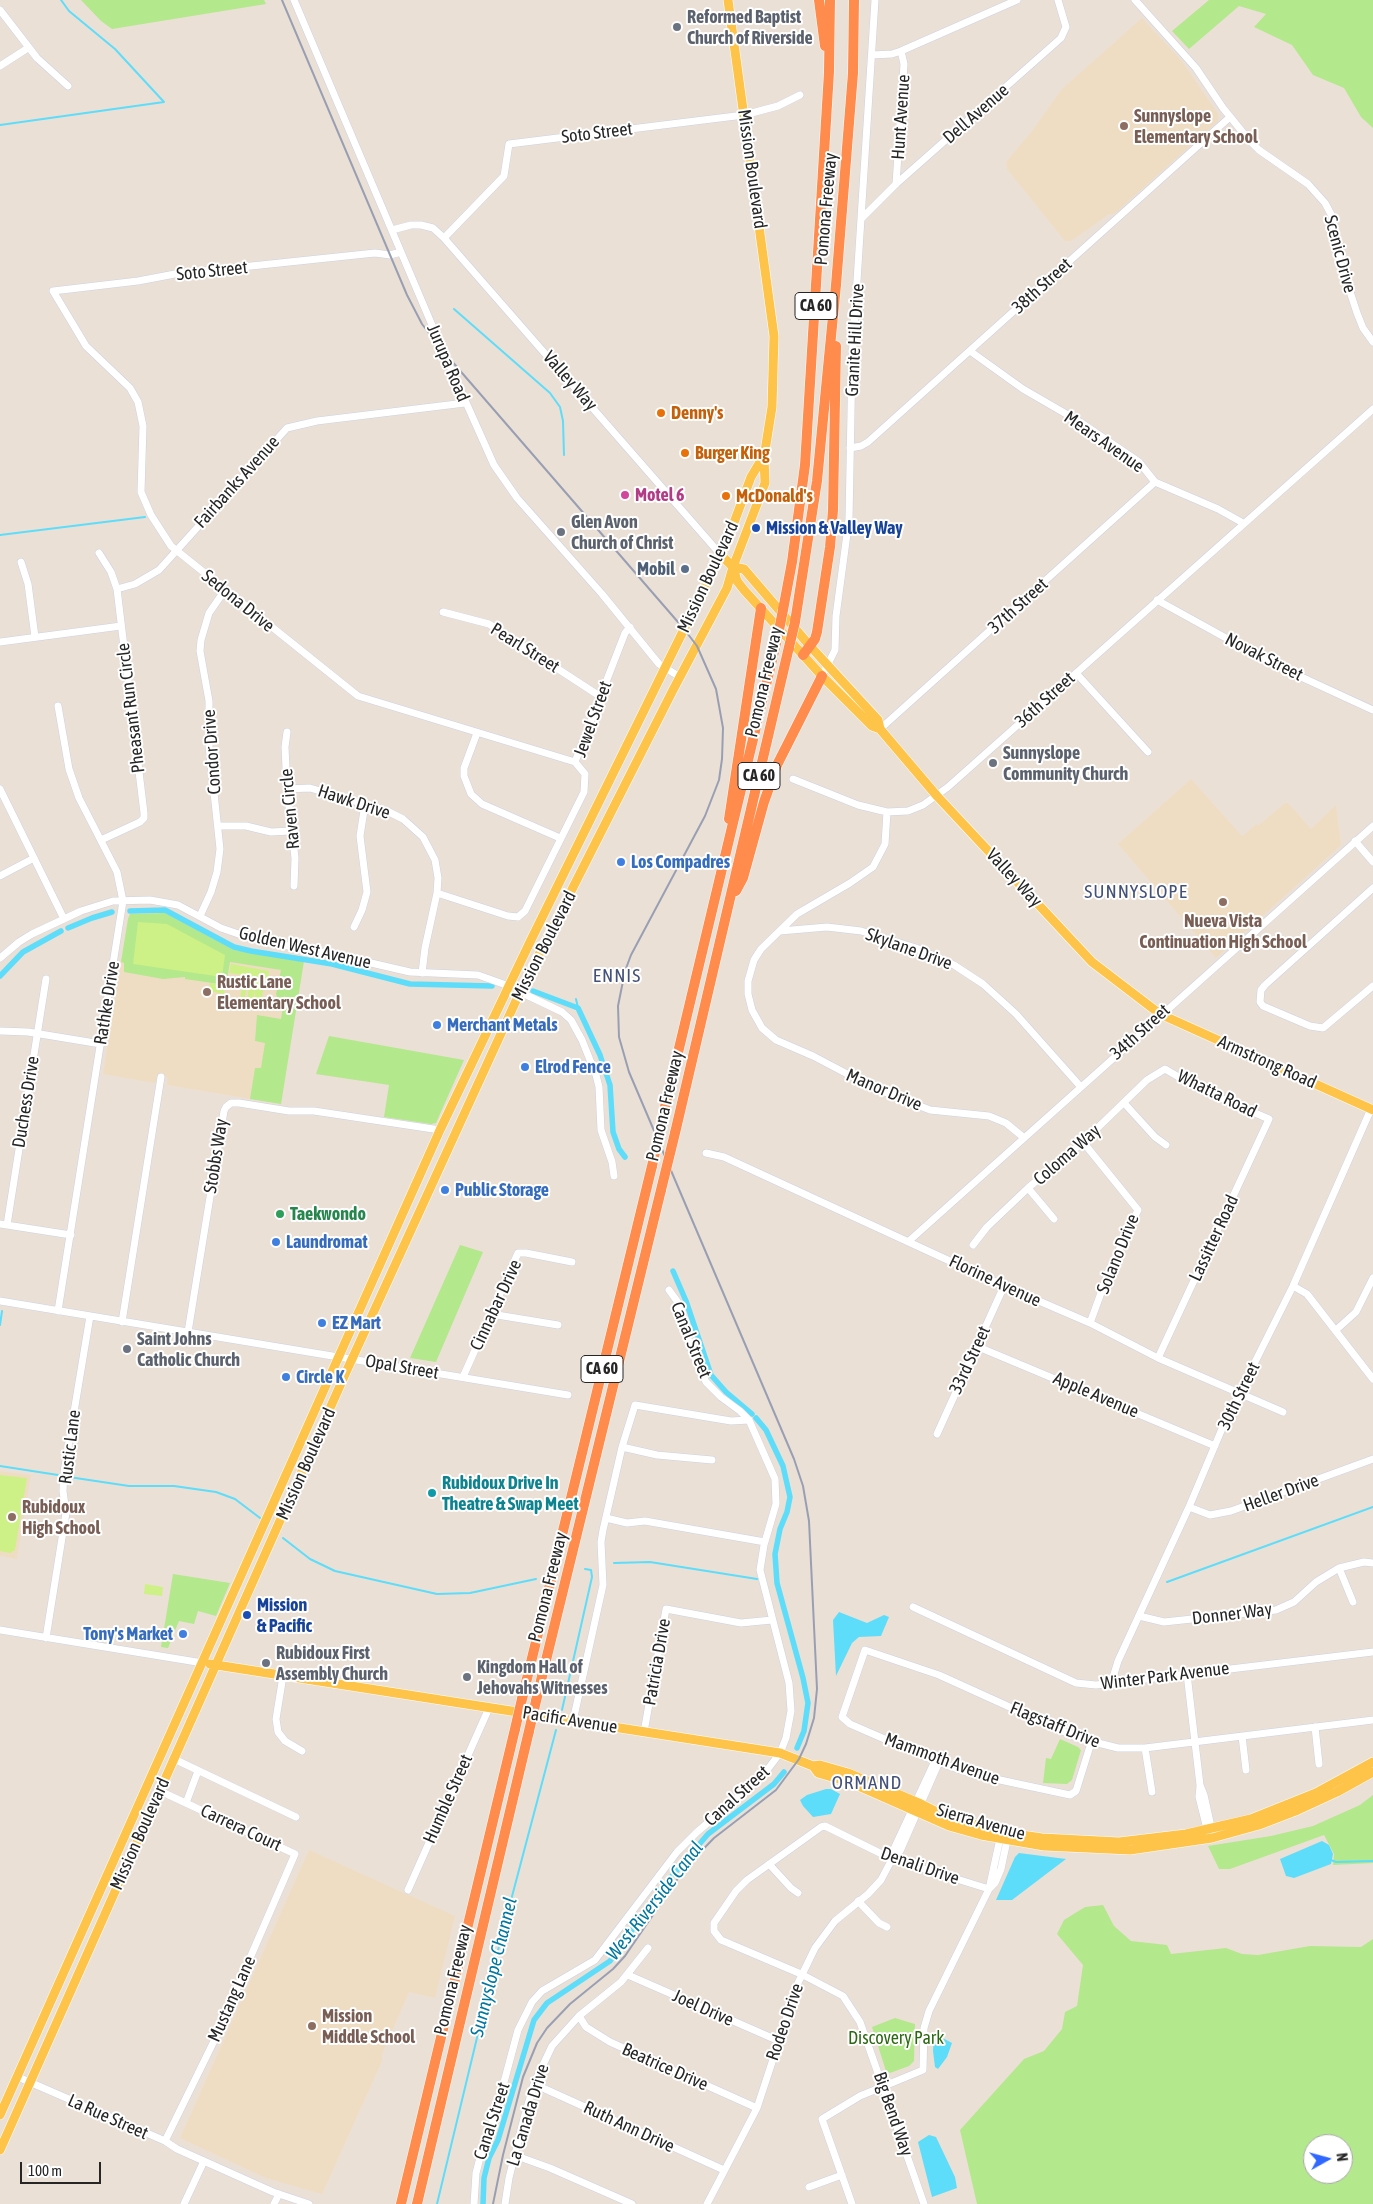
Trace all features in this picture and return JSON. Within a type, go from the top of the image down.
[{"type":"highway","points":[[819,0],[829,72]]},
{"type":"highway","name":"Pomona Freeway","points":[[401,2204],[717,897],[778,636],[792,562],[805,465],[829,72],[830,0]]},
{"type":"highway","name":"Pomona Freeway","points":[[417,2204],[536,1701],[675,1133],[795,622],[817,481],[836,285],[853,73],[854,0]]},
{"type":"highway","points":[[806,651],[817,632],[827,568],[833,510],[836,285]]},
{"type":"highway","points":[[717,897],[761,608]]},
{"type":"highway","points":[[729,905],[743,878],[764,802],[777,765],[822,676]]},
{"type":"main road","name":"Mission Boulevard","points":[[0,2150],[353,1359],[520,992],[727,588],[765,482],[764,457],[772,407],[774,336],[728,0]]},
{"type":"main road","name":"Mission Boulevard","points":[[0,2115],[440,1130],[721,555],[751,477],[764,457]]},
{"type":"main road","name":"Valley Way","points":[[721,555],[733,567],[737,581],[761,608],[806,651],[828,666],[878,720],[880,729],[937,796],[1092,962],[1160,1014]]},
{"type":"main road","name":"Valley Way","points":[[733,567],[744,569],[806,651],[822,676],[872,726],[880,729]]},
{"type":"main road","points":[[509,986],[520,992]]},
{"type":"main road","name":"Armstrong Road","points":[[1160,1014],[1372,1110]]},
{"type":"main road","name":"Pacific Avenue","points":[[202,1663],[780,1753],[813,1766]]},
{"type":"main road","name":"Sierra Avenue","points":[[1210,1832],[1294,1803],[1373,1762]]},
{"type":"main road","name":"Sierra Avenue","points":[[813,1766],[818,1772],[1004,1836],[1119,1842],[1210,1832],[1282,1816],[1323,1799],[1373,1772]]},
{"type":"street","name":"Jurupa Road","points":[[294,0],[488,455],[508,486],[542,528],[666,669],[680,677]]},
{"type":"street","name":"Granite Hill Drive","points":[[822,676],[836,645],[836,616],[850,506],[852,359],[875,0]]},
{"type":"street","points":[[872,55],[892,54],[901,51],[1017,0]]},
{"type":"street","name":"Dell Avenue","points":[[862,218],[896,184],[1061,38],[1066,26],[1058,0]]},
{"type":"street","name":"Scenic Drive","points":[[1135,0],[1196,68],[1230,117],[1259,150],[1308,184],[1325,203],[1332,216],[1338,256],[1357,313],[1363,328],[1373,342]]},
{"type":"street","points":[[0,10],[28,48],[68,86]]},
{"type":"street","points":[[0,66],[28,48]]},
{"type":"street","name":"Hunt Avenue","points":[[896,184],[904,64],[901,51]]},
{"type":"street","name":"Soto Street","points":[[444,238],[504,176],[509,144],[744,115],[778,106],[800,96]]},
{"type":"street","name":"38th Street","points":[[850,448],[861,446],[868,442],[1230,117]]},
{"type":"street","name":"Valley Way","points":[[392,230],[405,226],[421,225],[433,228],[444,238],[721,555]]},
{"type":"street","name":"Soto Street","points":[[53,291],[138,281],[175,274],[375,253],[390,255],[401,252]]},
{"type":"street","name":"Sedona Drive","points":[[53,291],[86,346],[130,388],[138,402],[143,426],[141,492],[151,515],[170,546],[351,692],[477,733],[575,762]]},
{"type":"street","name":"Mears Avenue","points":[[970,350],[1023,389],[1080,422],[1139,462],[1155,482],[1218,509],[1243,523]]},
{"type":"street","name":"Fairbanks Avenue","points":[[116,589],[152,576],[287,428],[317,421],[465,403]]},
{"type":"street","name":"36th Street","points":[[887,812],[915,809],[937,796],[1373,409]]},
{"type":"street","name":"37th Street","points":[[880,729],[1155,482]]},
{"type":"street","name":"Pheasant Run Circle","points":[[99,553],[111,572],[116,589],[144,818],[101,840]]},
{"type":"street","points":[[21,562],[28,584],[35,637]]},
{"type":"street","name":"Condor Drive","points":[[200,916],[211,892],[217,872],[220,849],[209,746],[208,701],[200,651],[201,640],[209,613],[225,590]]},
{"type":"street","name":"Novak Street","points":[[1157,600],[1272,664],[1373,710]]},
{"type":"street","name":"Pearl Street","points":[[443,612],[489,624],[600,696]]},
{"type":"street","points":[[0,642],[121,626]]},
{"type":"street","name":"Jewel Street","points":[[437,893],[508,916],[518,917],[525,911],[579,803],[585,785],[584,774],[575,762],[600,696],[630,626]]},
{"type":"street","points":[[1076,673],[1148,752]]},
{"type":"street","name":"Rathke Drive","points":[[58,706],[68,769],[80,798],[117,872],[123,901],[58,1311]]},
{"type":"street","name":"Raven Circle","points":[[287,732],[285,748],[287,789],[296,872],[294,886]]},
{"type":"street","points":[[477,733],[464,768],[464,776],[471,794],[482,804],[560,838]]},
{"type":"street","points":[[780,931],[811,904],[850,883],[873,867],[885,844],[887,812],[840,799],[793,779]]},
{"type":"street","name":"Hawk Drive","points":[[287,789],[310,788],[365,804],[403,819],[418,830],[428,844],[435,860],[438,878],[437,893],[425,948],[422,973]]},
{"type":"street","points":[[1,793],[64,918]]},
{"type":"street","points":[[354,927],[362,910],[367,892],[360,836],[365,804]]},
{"type":"street","points":[[219,826],[246,826],[271,832],[291,831]]},
{"type":"street","name":"34th Street","points":[[909,1241],[1160,1014],[1373,826]]},
{"type":"street","points":[[1355,841],[1373,862]]},
{"type":"street","points":[[0,876],[34,858]]},
{"type":"street","points":[[1373,888],[1265,985],[1259,997],[1263,1006],[1310,1026],[1323,1028],[1373,986]]},
{"type":"street","name":"Golden West Avenue","points":[[0,958],[14,945],[32,934],[64,918],[99,904],[123,901],[164,901],[178,905],[233,933],[256,940],[422,973],[478,975],[509,986]]},
{"type":"street","name":"Skylane Drive","points":[[780,931],[827,927],[861,931],[916,948],[954,965],[983,984],[1016,1014],[1080,1086]]},
{"type":"street","name":"Manor Drive","points":[[780,931],[757,954],[750,974],[747,991],[756,1018],[762,1028],[776,1040],[915,1106],[940,1112],[989,1116],[1006,1123],[1023,1137]]},
{"type":"street","name":"Duchess Drive","points":[[3,1225],[46,979]]},
{"type":"street","points":[[520,992],[562,1012],[571,1020],[582,1040],[599,1087],[601,1130],[612,1162],[614,1176]]},
{"type":"street","points":[[0,1031],[14,1030],[101,1044]]},
{"type":"street","name":"Coloma Way","points":[[974,1245],[987,1227],[1028,1188],[1125,1104],[1147,1080],[1165,1069]]},
{"type":"street","name":"Whatta Road","points":[[1165,1069],[1199,1088],[1269,1119]]},
{"type":"street","points":[[122,1322],[162,1077]]},
{"type":"street","name":"Stobbs Way","points":[[188,1332],[226,1107],[231,1103],[239,1103],[289,1111],[314,1111],[440,1130]]},
{"type":"street","points":[[1125,1104],[1155,1137],[1166,1146]]},
{"type":"street","name":"30th Street","points":[[1111,1684],[1139,1616],[1239,1393],[1293,1286],[1372,1110]]},
{"type":"street","name":"Lassitter Road","points":[[1158,1358],[1269,1119]]},
{"type":"street","name":"Solano Drive","points":[[1083,1142],[1138,1210],[1109,1271],[1090,1323]]},
{"type":"street","name":"Florine Avenue","points":[[706,1153],[724,1157],[1004,1286],[1090,1323],[1158,1358],[1283,1412]]},
{"type":"street","points":[[1028,1188],[1054,1219]]},
{"type":"street","points":[[3,1225],[71,1235]]},
{"type":"street","name":"Cinnabar Drive","points":[[463,1377],[518,1253],[572,1262]]},
{"type":"street","points":[[1336,1330],[1356,1312],[1373,1278]]},
{"type":"street","name":"33rd Street","points":[[937,1434],[1004,1286]]},
{"type":"street","points":[[1293,1286],[1307,1294],[1373,1379]]},
{"type":"street","name":"Canal Street","points":[[474,2204],[476,2173],[480,2154],[496,2112],[518,2030],[532,2002],[542,1991],[595,1960],[677,1852],[697,1832],[761,1778],[780,1753],[789,1725],[790,1696],[760,1570],[776,1504],[777,1491],[775,1479],[749,1420],[706,1382],[692,1352],[677,1300],[669,1290]]},
{"type":"street","name":"Opal Street","points":[[0,1301],[568,1395]]},
{"type":"street","points":[[491,1314],[558,1324]]},
{"type":"street","name":"Rustic Lane","points":[[46,1638],[66,1514],[63,1490],[64,1472],[90,1316]]},
{"type":"street","name":"Apple Avenue","points":[[976,1346],[1215,1446]]},
{"type":"street","points":[[573,1721],[602,1585],[601,1542],[622,1446],[635,1405],[731,1421],[749,1420]]},
{"type":"street","points":[[622,1446],[657,1455],[712,1460]]},
{"type":"street","name":"Heller Drive","points":[[1189,1507],[1210,1515],[1231,1511],[1373,1459]]},
{"type":"street","points":[[606,1518],[627,1523],[645,1521],[766,1542]]},
{"type":"street","name":"Donner Way","points":[[1139,1616],[1164,1622],[1276,1610],[1294,1602],[1316,1582],[1339,1568],[1364,1562],[1373,1563]]},
{"type":"street","points":[[1339,1568],[1353,1602]]},
{"type":"street","name":"Winter Park Avenue","points":[[913,1607],[1076,1683],[1096,1686],[1373,1652]]},
{"type":"street","name":"Patricia Drive","points":[[644,1732],[666,1609],[741,1623],[772,1620]]},
{"type":"street","name":"Pacific Avenue","points":[[0,1630],[202,1663]]},
{"type":"street","name":"Mammoth Avenue","points":[[865,1650],[842,1717],[850,1724],[937,1762],[1003,1782],[1070,1795],[1076,1791],[1091,1743]]},
{"type":"street","name":"Flagstaff Drive","points":[[865,1650],[939,1675],[1091,1743],[1118,1748],[1145,1748],[1373,1720]]},
{"type":"street","points":[[1187,1674],[1200,1785],[1199,1797],[1210,1832]]},
{"type":"street","points":[[283,1676],[276,1719],[278,1732],[285,1741],[302,1751]]},
{"type":"street","name":"Humble Street","points":[[408,1890],[489,1708]]},
{"type":"street","points":[[1315,1727],[1319,1764]]},
{"type":"street","points":[[1242,1736],[1246,1770]]},
{"type":"street","points":[[1145,1748],[1152,1792]]},
{"type":"street","name":"Carrera Court","points":[[174,1759],[296,1817]]},
{"type":"street","name":"Rodeo Drive","points":[[707,2204],[757,2108],[801,1974],[827,1930],[843,1913],[858,1902],[881,1880],[892,1859],[893,1851],[917,1807],[937,1762]]},
{"type":"street","name":"Carrera Court","points":[[186,1803],[198,1771]]},
{"type":"street","name":"Carrera Court","points":[[160,1791],[295,1854]]},
{"type":"street","name":"Denali Drive","points":[[769,1864],[821,1827],[826,1826],[892,1859],[989,1889]]},
{"type":"street","points":[[852,2204],[822,2119],[860,2096],[922,2070],[924,2028],[929,2011],[989,1889],[1004,1836]]},
{"type":"street","name":"Mustang Lane","points":[[165,2142],[215,2039],[295,1854]]},
{"type":"street","points":[[769,1864],[798,1893]]},
{"type":"street","name":"Big Bend Way","points":[[769,1864],[736,1891],[714,1923],[714,1931],[721,1940],[801,1974],[843,1996],[860,2022],[924,2204]]},
{"type":"street","points":[[858,1902],[879,1924],[887,1927]]},
{"type":"street","name":"La Canada Drive","points":[[505,2204],[514,2155],[534,2084],[552,2046],[578,2016],[628,1975],[648,1948]]},
{"type":"street","name":"Joel Drive","points":[[628,1975],[778,2042]]},
{"type":"street","name":"Beatrice Drive","points":[[578,2016],[586,2027],[610,2042],[757,2108]]},
{"type":"street","name":"La Rue Street","points":[[18,2077],[279,2194],[309,2204]]},
{"type":"street","name":"Ruth Ann Drive","points":[[534,2084],[724,2170]]},
{"type":"street","points":[[514,2155],[550,2168],[632,2204]]},
{"type":"street","points":[[184,2204],[204,2161]]},
{"type":"street","points":[[809,2187],[842,2175]]},
{"type":"street","points":[[274,2204],[279,2194]]},
{"type":"shaded area","name":"Sunnyslope Elementary School","points":[[1142,18],[1181,60],[1218,114],[1218,121],[1114,214],[1109,214],[1071,241],[1065,241],[1007,169],[1006,162],[1032,131],[1062,89]]},
{"type":"shaded area","name":"Nueva Vista Continuation High School","points":[[1191,779],[1242,836],[1257,824],[1259,825],[1285,803],[1288,803],[1311,829],[1336,805],[1341,845],[1216,958],[1118,844]]},
{"type":"shaded area","name":"Rustic Lane Elementary School","points":[[165,913],[234,950],[304,961],[281,1104],[167,1085],[168,1078],[157,1076],[155,1083],[103,1074],[128,919],[130,914]]},
{"type":"shaded area","name":"Rubidoux High School","points":[[0,1471],[31,1475],[17,1559],[0,1556]]},
{"type":"shaded area","name":"Mission Middle School","points":[[309,1850],[455,1916],[435,1998],[409,1992],[382,2054],[382,2061],[322,2194],[266,2178],[180,2138]]},
{"type":"green space","points":[[81,0],[264,0],[266,4],[112,29],[101,21]]},
{"type":"green space","points":[[1209,0],[1373,0],[1373,128],[1361,117],[1344,88],[1313,75],[1292,45],[1254,27],[1266,14],[1239,6],[1189,49],[1172,31]]},
{"type":"green space","points":[[165,913],[234,950],[304,961],[281,1104],[250,1099],[255,1068],[261,1068],[265,1043],[255,1041],[257,1015],[281,1019],[285,995],[283,998],[277,997],[276,994],[281,970],[230,962],[226,985],[185,979],[185,977],[163,979],[124,972],[124,963],[121,962],[130,914]]},
{"type":"green space","points":[[138,922],[167,924],[225,955],[222,977],[133,964]]},
{"type":"green space","points":[[231,964],[269,971],[268,979],[229,973]]},
{"type":"green space","points":[[231,976],[265,981],[261,1002],[255,1001],[255,989],[253,1001],[247,1000],[249,988],[247,987],[244,1000],[240,1000],[242,987],[229,985]]},
{"type":"green space","points":[[210,983],[225,985],[224,994],[209,991]]},
{"type":"green space","points":[[329,1036],[464,1060],[436,1123],[431,1124],[384,1117],[389,1085],[316,1074]]},
{"type":"green space","points":[[460,1245],[483,1252],[436,1362],[410,1358]]},
{"type":"green space","name":"Rubidoux High School","points":[[0,1475],[27,1478],[15,1550],[10,1553],[0,1551]]},
{"type":"green space","points":[[173,1574],[230,1583],[216,1616],[198,1611],[194,1624],[179,1621],[168,1648],[161,1647]]},
{"type":"green space","points":[[145,1584],[163,1587],[162,1596],[144,1594]]},
{"type":"green space","points":[[1060,1739],[1081,1750],[1072,1780],[1067,1784],[1043,1783],[1046,1758],[1051,1759]]},
{"type":"green space","points":[[1373,1795],[1373,1863],[1333,1865],[1334,1854],[1324,1835],[1230,1869],[1219,1869],[1208,1846],[1271,1836],[1313,1826],[1360,1805]]},
{"type":"green space","points":[[1103,1905],[1114,1926],[1131,1941],[1167,1945],[1171,1954],[1226,1948],[1242,1954],[1258,1955],[1310,1946],[1361,1947],[1373,1939],[1373,2204],[977,2204],[960,2130],[1024,2059],[1044,2051],[1062,2029],[1065,2012],[1077,2006],[1083,1965],[1057,1934],[1064,1920],[1085,1907]]},
{"type":"green space","name":"Discovery Park","points":[[895,2018],[915,2024],[914,2061],[909,2066],[890,2073],[886,2071],[872,2027]]},
{"type":"water","points":[[839,1612],[867,1623],[884,1615],[889,1617],[881,1636],[859,1637],[852,1643],[836,1676],[833,1620]]},
{"type":"water","points":[[831,1789],[840,1794],[831,1814],[813,1817],[800,1800],[807,1795]]},
{"type":"water","points":[[1322,1841],[1329,1845],[1333,1854],[1331,1864],[1294,1878],[1286,1876],[1280,1859]]},
{"type":"water","points":[[1019,1853],[1066,1859],[1012,1900],[996,1900],[1015,1857]]},
{"type":"water","points":[[937,2035],[952,2043],[947,2057],[938,2069],[935,2067],[933,2051],[934,2037]]},
{"type":"water","points":[[929,2135],[936,2137],[955,2177],[957,2188],[932,2197],[918,2142]]},
{"type":"waterway","points":[[0,125],[164,102],[115,49],[69,11],[61,0]]},
{"type":"waterway","name":"West Riverside Canal","points":[[454,309],[550,393],[560,407],[563,421],[564,455]]},
{"type":"waterway","points":[[0,535],[145,517]]},
{"type":"waterway","points":[[130,911],[165,910],[234,947],[332,964],[410,984],[492,986]]},
{"type":"waterway","points":[[68,928],[112,912]]},
{"type":"waterway","points":[[0,976],[23,952],[61,931]]},
{"type":"waterway","name":"West Riverside Canal","points":[[533,991],[578,1008],[600,1055],[610,1085],[613,1132],[619,1149],[625,1157]]},
{"type":"waterway","name":"West Riverside Canal","points":[[576,999],[578,1008]]},
{"type":"waterway","name":"West Riverside Canal","points":[[673,1271],[686,1301],[711,1375],[726,1392],[752,1414]]},
{"type":"waterway","points":[[0,1325],[2,1311]]},
{"type":"waterway","name":"West Riverside Canal","points":[[756,1418],[766,1430],[783,1466],[790,1497],[787,1512],[780,1529],[775,1554],[777,1583],[808,1703],[804,1731],[797,1748]]},
{"type":"waterway","name":"Sunnyslope Channel","points":[[0,1466],[58,1475]]},
{"type":"waterway","name":"Sunnyslope Channel","points":[[69,1477],[129,1486],[174,1486],[216,1492],[235,1499],[260,1518]]},
{"type":"waterway","name":"Sunnyslope Channel","points":[[1167,1582],[1373,1507]]},
{"type":"waterway","name":"Sunnyslope Channel","points":[[283,1538],[310,1559],[335,1571],[437,1594],[470,1593],[536,1579]]},
{"type":"waterway","name":"Sunnyslope Channel","points":[[614,1563],[650,1562],[757,1579]]},
{"type":"waterway","name":"Sunnyslope Channel","points":[[562,1710],[592,1577],[591,1570],[585,1569]]},
{"type":"waterway","name":"Sunnyslope Channel","points":[[437,2204],[501,1938],[556,1730]]},
{"type":"waterway","name":"West Riverside Canal","points":[[483,2204],[484,2178],[489,2158],[498,2140],[534,2020],[547,2003],[610,1961],[661,1889],[708,1834],[774,1784],[784,1772]]},
{"type":"waterway","points":[[1331,1860],[1336,1862],[1373,1861]]},
{"type":"railway","points":[[282,0],[407,295],[422,324],[443,351],[684,629],[697,646],[716,689],[723,728],[719,780],[705,816],[631,955],[625,971],[618,1006],[619,1037],[629,1072],[794,1459],[803,1486],[809,1521],[817,1689],[814,1718],[806,1744],[799,1759],[776,1790],[714,1838],[685,1868],[625,1956],[613,1969],[570,2004],[547,2028],[537,2043],[523,2077],[503,2155],[493,2204]]},
{"type":"place","name":"Reformed Baptist Church of Riverside","points":[[677,27]]},
{"type":"place","name":"Sunnyslope Elementary School","points":[[1124,126]]},
{"type":"place","name":"Denny's","points":[[661,413]]},
{"type":"place","name":"Burger King","points":[[685,453]]},
{"type":"place","name":"Motel 6","points":[[625,495]]},
{"type":"place","name":"McDonald's","points":[[726,496]]},
{"type":"place","name":"Mission & Valley Way","points":[[756,528]]},
{"type":"place","name":"Glen Avon Church of Christ","points":[[561,532]]},
{"type":"place","name":"Mobil","points":[[685,569]]},
{"type":"place","name":"Sunnyslope Community Church","points":[[993,763]]},
{"type":"place","name":"Los Compadres","points":[[621,862]]},
{"type":"place","name":"Nueva Vista Continuation High School","points":[[1223,902]]},
{"type":"place","name":"Rustic Lane Elementary School","points":[[207,992]]},
{"type":"place","name":"Merchant Metals","points":[[437,1025]]},
{"type":"place","name":"Elrod Fence","points":[[525,1067]]},
{"type":"place","name":"Public Storage","points":[[445,1190]]},
{"type":"place","name":"Taekwondo","points":[[280,1214]]},
{"type":"place","name":"Laundromat","points":[[276,1242]]},
{"type":"place","name":"EZ Mart","points":[[322,1323]]},
{"type":"place","name":"Saint Johns Catholic Church","points":[[127,1349]]},
{"type":"place","name":"Circle K","points":[[286,1377]]},
{"type":"place","name":"Rubidoux Drive In Theatre & Swap Meet","points":[[432,1493]]},
{"type":"place","name":"Rubidoux High School","points":[[12,1517]]},
{"type":"place","name":"Mission & Pacific","points":[[247,1615]]},
{"type":"place","name":"Tony's Market","points":[[183,1634]]},
{"type":"place","name":"Rubidoux First Assembly Church","points":[[266,1663]]},
{"type":"place","name":"Kingdom Hall of Jehovahs Witnesses","points":[[467,1677]]},
{"type":"place","name":"Mission Middle School","points":[[312,2026]]},
{"type":"district","name":"SUNNYSLOPE","points":[[1136,892]]},
{"type":"district","name":"ENNIS","points":[[617,976]]},
{"type":"district","name":"ORMAND","points":[[867,1783]]}]
